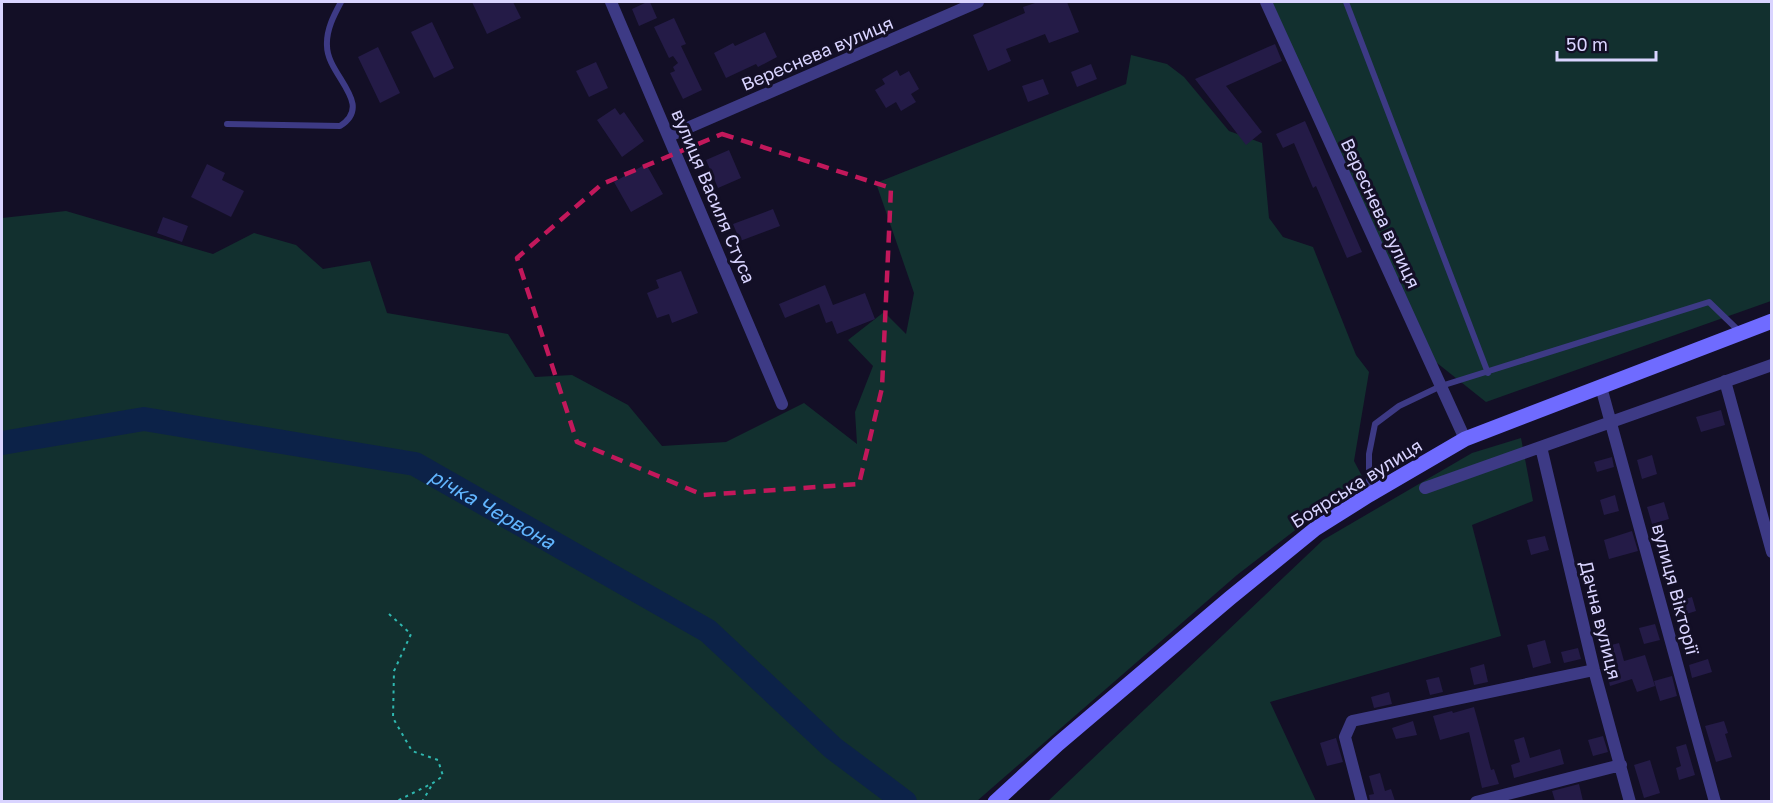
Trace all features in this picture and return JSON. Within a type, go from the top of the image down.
[{"type":"street","name":"вулиця Василя Стуса","points":[[611,2],[782,404]]},
{"type":"street","name":"Вереснева вулиця","points":[[669,136],[978,2]]},
{"type":"street","name":"Вереснева вулиця","points":[[1266,2],[1465,439]]},
{"type":"street","name":"Боярська вулиця","points":[[995,801],[1058,744],[1239,591],[1315,529],[1369,495],[1465,439],[1772,321]]},
{"type":"street","points":[[1425,488],[1772,365]]},
{"type":"street","points":[[1725,381],[1772,552]]},
{"type":"street","name":"вулиця Вікторії","points":[[1601,387],[1715,801]]},
{"type":"street","name":"Дачна вулиця","points":[[1540,447],[1594,670],[1630,801]]},
{"type":"street","points":[[1362,801],[1345,737],[1352,721],[1594,670]]},
{"type":"street","points":[[1476,801],[1621,765]]},
{"type":"lane","points":[[227,124],[340,126],[350,120],[355,109],[351,96],[331,64],[327,46],[331,22],[341,2]]},
{"type":"lane","points":[[1346,2],[1488,373]]},
{"type":"lane","points":[[1369,495],[1369,454],[1375,424],[1399,406],[1441,386],[1709,302],[1741,333]]},
{"type":"path","points":[[389,614],[411,634],[394,671],[393,718],[412,751],[438,760],[443,776],[395,801]]},
{"type":"path","points":[[422,801],[433,783]]},
{"type":"highlighted area","points":[[722,134],[891,188],[882,388],[859,484],[703,495],[577,442],[517,258],[602,184]]},
{"type":"green space","points":[[1272,2],[1771,2],[1771,301],[1486,402],[1432,359]]},
{"type":"green space","points":[[1131,55],[1167,64],[1184,77],[1229,131],[1262,143],[1269,218],[1283,237],[1313,247],[1356,355],[1369,372],[1354,461],[1363,478],[1237,575],[977,801],[2,801],[2,218],[66,211],[213,254],[254,233],[296,245],[323,269],[370,261],[387,313],[508,334],[535,377],[572,375],[628,405],[662,446],[726,442],[804,403],[857,444],[855,412],[873,366],[848,340],[884,312],[906,334],[914,293],[876,183],[1126,84]]},
{"type":"green space","points":[[1521,438],[1533,501],[1472,525],[1501,636],[1270,702],[1316,801],[1047,802],[1323,540],[1472,453]]},
{"type":"building","points":[[472,2],[513,2],[521,18],[487,34]]},
{"type":"building","points":[[650,2],[657,18],[639,26],[632,9]]},
{"type":"building","points":[[1038,2],[1067,2],[1079,32],[1049,43],[1045,34],[1006,49],[1011,61],[988,71],[973,35],[1025,13],[1023,7]]},
{"type":"building","points":[[674,18],[686,44],[681,46],[702,90],[683,99],[670,73],[675,71],[673,67],[678,63],[673,56],[669,58],[654,27]]},
{"type":"building","points":[[432,22],[454,68],[434,78],[411,32]]},
{"type":"building","points":[[765,32],[777,57],[758,67],[756,64],[726,78],[714,53],[733,43],[735,46]]},
{"type":"building","points":[[1275,44],[1282,61],[1226,86],[1262,132],[1246,145],[1195,79]]},
{"type":"building","points":[[378,47],[400,93],[380,103],[358,57]]},
{"type":"building","points":[[596,62],[608,88],[589,97],[576,71]]},
{"type":"building","points":[[1091,64],[1097,79],[1077,87],[1071,72]]},
{"type":"building","points":[[897,70],[900,76],[909,71],[919,89],[911,94],[916,102],[901,111],[896,102],[886,108],[875,90],[885,84],[882,79]]},
{"type":"building","points":[[1043,79],[1049,94],[1028,102],[1022,86]]},
{"type":"building","points":[[615,108],[620,115],[624,112],[644,141],[622,157],[597,120]]},
{"type":"building","points":[[1305,121],[1362,252],[1347,258],[1316,186],[1313,188],[1294,143],[1283,148],[1276,134]]},
{"type":"building","points":[[729,150],[741,178],[718,188],[706,160]]},
{"type":"building","points":[[207,164],[225,173],[222,180],[244,191],[231,217],[191,197]]},
{"type":"building","points":[[646,164],[663,194],[631,212],[614,182]]},
{"type":"building","points":[[773,209],[780,226],[740,241],[733,224]]},
{"type":"building","points":[[163,217],[188,226],[182,242],[157,233]]},
{"type":"building","points":[[681,271],[698,313],[672,323],[669,314],[657,318],[647,293],[659,288],[656,280]]},
{"type":"building","points":[[825,285],[833,305],[865,293],[875,319],[837,334],[832,321],[826,323],[819,304],[785,318],[779,304]]},
{"type":"building","points":[[1721,410],[1725,425],[1701,432],[1696,417]]},
{"type":"building","points":[[1652,455],[1657,474],[1642,479],[1637,460]]},
{"type":"building","points":[[1612,457],[1614,467],[1597,472],[1594,462]]},
{"type":"building","points":[[1615,495],[1619,511],[1604,515],[1600,500]]},
{"type":"building","points":[[1664,502],[1669,519],[1652,524],[1647,507]]},
{"type":"building","points":[[1632,531],[1638,551],[1609,559],[1604,540]]},
{"type":"building","points":[[1545,536],[1549,550],[1531,555],[1527,540]]},
{"type":"building","points":[[1692,597],[1696,611],[1677,617],[1673,603]]},
{"type":"building","points":[[1655,624],[1660,640],[1644,644],[1639,628]]},
{"type":"building","points":[[1545,640],[1551,663],[1533,668],[1527,645]]},
{"type":"building","points":[[1619,643],[1624,661],[1645,655],[1655,686],[1637,692],[1632,679],[1610,686],[1600,648]]},
{"type":"building","points":[[1578,648],[1581,659],[1564,663],[1561,652]]},
{"type":"building","points":[[1708,659],[1712,672],[1692,678],[1689,665]]},
{"type":"building","points":[[1484,664],[1488,682],[1474,685],[1470,668]]},
{"type":"building","points":[[1672,676],[1677,696],[1660,701],[1654,681]]},
{"type":"building","points":[[1439,677],[1443,692],[1430,695],[1426,680]]},
{"type":"building","points":[[1389,692],[1392,704],[1374,708],[1371,697]]},
{"type":"building","points":[[1474,707],[1491,770],[1494,769],[1499,784],[1482,788],[1469,732],[1440,740],[1433,716]]},
{"type":"building","points":[[1413,721],[1417,735],[1396,739],[1392,728]]},
{"type":"building","points":[[1724,721],[1728,733],[1725,734],[1732,757],[1716,762],[1705,726]]},
{"type":"building","points":[[1603,736],[1608,752],[1593,756],[1588,740]]},
{"type":"building","points":[[1524,737],[1530,758],[1560,749],[1564,764],[1514,778],[1511,765],[1520,762],[1514,740]]},
{"type":"building","points":[[1336,738],[1343,762],[1327,766],[1320,743]]},
{"type":"building","points":[[1686,744],[1695,775],[1679,780],[1676,768],[1681,766],[1676,747]]},
{"type":"building","points":[[1650,760],[1660,793],[1644,798],[1634,765]]},
{"type":"building","points":[[1380,773],[1385,791],[1391,789],[1395,801],[1370,801],[1369,795],[1374,794],[1369,776]]},
{"type":"building","points":[[1579,784],[1583,801],[1555,801],[1552,791]]},
{"type":"waterway","name":"річка Червона","points":[[2,443],[144,419],[415,464],[708,631],[833,748],[905,802]]}]
